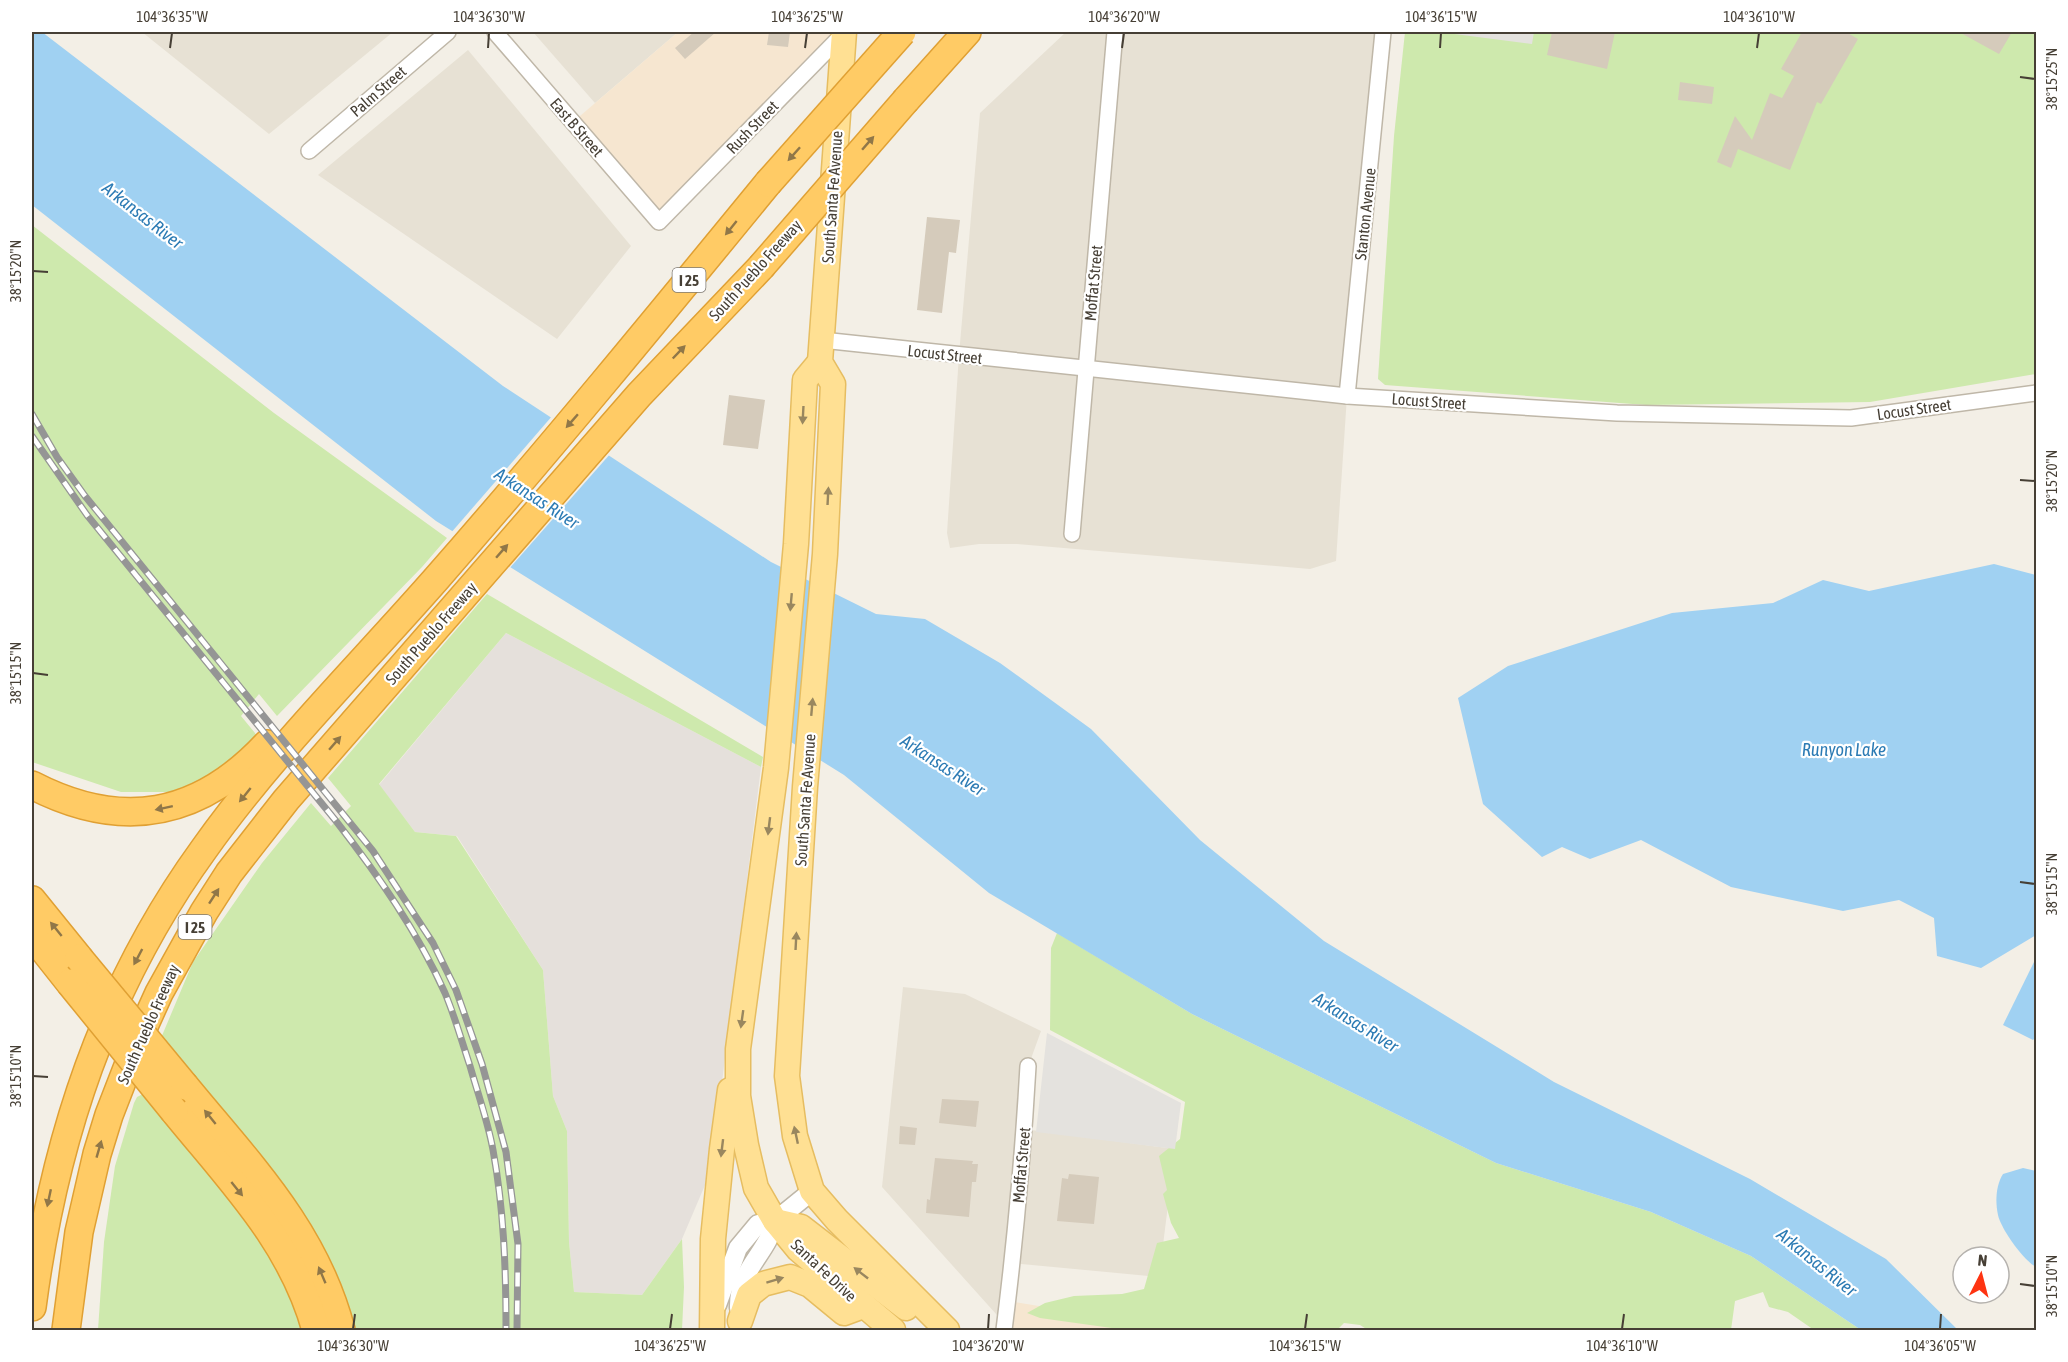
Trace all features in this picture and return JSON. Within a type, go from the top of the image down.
[{"type":"highway","name":"South Pueblo Freeway","points":[[32,1307],[44,1225],[64,1139],[92,1055],[130,970],[176,889],[230,813],[437,578],[610,376],[768,183],[902,32]]},
{"type":"highway","name":"South Pueblo Freeway","points":[[66,1330],[79,1232],[87,1193],[109,1115],[140,1035],[175,962],[204,912],[257,836],[286,800],[639,395],[761,267],[967,32]]},
{"type":"highway","points":[[934,68],[986,32]]},
{"type":"highway","points":[[32,786],[74,805],[114,812],[154,810],[195,799],[214,789],[248,765],[357,645],[387,634]]},
{"type":"highway","points":[[32,900],[280,1202],[296,1226],[323,1277],[341,1330]]},
{"type":"highway","points":[[32,935],[260,1216],[276,1239],[302,1287],[316,1330]]},
{"type":"highway","points":[[80,1330],[87,1193]]},
{"type":"main road","name":"South Santa Fe Avenue","points":[[812,1191],[795,1136],[787,1076],[805,787],[825,554],[833,384],[821,351],[844,32]]},
{"type":"main road","name":"South Santa Fe Avenue","points":[[738,1096],[738,1049],[776,768],[796,544],[805,380],[821,351]]},
{"type":"main road","points":[[713,1330],[715,1216],[726,1119],[738,1049]]},
{"type":"main road","name":"Santa Fe Drive","points":[[738,1096],[756,1188],[775,1221],[798,1249],[893,1330]]},
{"type":"main road","points":[[812,1191],[837,1220],[945,1330]]},
{"type":"main road","points":[[775,1221],[801,1227],[908,1309],[945,1330]]},
{"type":"main road","points":[[739,1326],[749,1295],[762,1284],[790,1276],[810,1285],[844,1313],[863,1306]]},
{"type":"street","name":"Palm Street","points":[[309,151],[448,32]]},
{"type":"street","name":"East B Street","points":[[495,32],[659,222]]},
{"type":"street","name":"Rush Street","points":[[659,222],[844,32]]},
{"type":"street","name":"Moffat Street","points":[[1072,534],[1115,32]]},
{"type":"street","name":"Stanton Avenue","points":[[1347,396],[1383,32]]},
{"type":"street","name":"Locust Street","points":[[821,351],[1086,369],[1347,396],[1617,413],[1851,418],[2037,393]]},
{"type":"street","name":"Moffat Street","points":[[1004,1330],[1012,1263],[1028,1066]]},
{"type":"street","points":[[713,1330],[717,1304],[738,1248],[758,1224],[775,1221],[812,1191]]},
{"type":"street","points":[[739,1326],[739,1292],[751,1266],[772,1233],[775,1221]]},
{"type":"shaded area","points":[[142,32],[393,32],[269,134]]},
{"type":"shaded area","points":[[533,32],[678,32],[595,103]]},
{"type":"shaded area","points":[[678,32],[844,32],[659,222],[573,122]]},
{"type":"shaded area","points":[[1066,32],[1383,32],[1347,396],[1336,561],[1310,569],[1017,544],[979,544],[950,548],[947,533],[959,355],[980,113]]},
{"type":"shaded area","points":[[1439,32],[1534,32],[1532,44]]},
{"type":"shaded area","points":[[468,50],[631,246],[557,339],[318,175]]},
{"type":"shaded area","points":[[506,633],[761,767],[711,1171],[682,1239],[642,1295],[574,1292],[569,1242],[567,1131],[553,1096],[543,970],[457,836],[415,832],[379,785]]},
{"type":"shaded area","points":[[903,987],[965,994],[1041,1031],[1028,1067],[1024,1129],[1175,1149],[1159,1277],[1012,1263],[1005,1324],[882,1187]]},
{"type":"shaded area","points":[[1047,1033],[1181,1103],[1175,1149],[1036,1132]]},
{"type":"shaded area","points":[[1008,1301],[1184,1330],[1004,1330]]},
{"type":"green space","points":[[1405,32],[2036,32],[2036,374],[1870,402],[1646,405],[1385,385],[1378,379],[1394,136]]},
{"type":"green space","points":[[32,225],[274,413],[447,538],[422,567],[277,716],[259,694],[241,716],[259,738],[226,768],[179,792],[121,792],[32,762]]},
{"type":"green space","points":[[487,594],[763,757],[761,767],[506,633],[379,784],[415,832],[456,836],[543,970],[553,1096],[567,1131],[569,1242],[574,1292],[642,1295],[682,1239],[684,1287],[682,1330],[353,1330],[338,1278],[312,1230],[279,1184],[161,1038],[193,962],[262,863],[311,803],[331,826],[351,806],[328,778]]},
{"type":"green space","points":[[1057,933],[1192,1014],[1496,1163],[1651,1212],[1751,1256],[1861,1330],[1814,1330],[1788,1312],[1769,1307],[1763,1292],[1735,1301],[1731,1330],[1368,1330],[1360,1325],[1344,1323],[1337,1330],[1126,1330],[1040,1318],[1027,1313],[1045,1303],[1074,1296],[1122,1294],[1144,1289],[1157,1243],[1179,1238],[1171,1223],[1163,1194],[1167,1190],[1159,1156],[1180,1139],[1185,1102],[1050,1030],[1051,948]]},
{"type":"green space","points":[[145,1093],[256,1233],[290,1288],[301,1330],[98,1330],[104,1242],[115,1166],[134,1103],[137,1097]]},
{"type":"water","name":"Arkansas River","points":[[32,32],[42,32],[503,386],[771,562],[876,614],[925,619],[1000,663],[1091,729],[1200,840],[1324,941],[1554,1082],[1750,1179],[1886,1259],[1958,1330],[1861,1330],[1751,1256],[1651,1212],[1496,1163],[1192,1014],[989,893],[844,775],[436,521],[32,205]]},
{"type":"water","name":"Runyon Lake","points":[[1994,564],[2036,575],[2036,935],[1981,968],[1937,956],[1934,918],[1899,900],[1843,911],[1731,887],[1641,840],[1590,859],[1562,847],[1542,857],[1483,804],[1458,698],[1508,666],[1672,613],[1773,603],[1823,580],[1869,591]]},
{"type":"water","points":[[2036,958],[2036,1037],[2033,1040],[2003,1025]]},
{"type":"water","points":[[2023,1168],[2036,1171],[2036,1267],[2013,1244],[2003,1228],[1997,1210],[1996,1199],[2003,1174]]},
{"type":"pier","points":[[553,415],[611,453],[508,570],[450,534]]},
{"type":"building","points":[[694,32],[716,32],[685,59],[675,48]]},
{"type":"building","points":[[769,32],[790,32],[788,47],[767,45]]},
{"type":"building","points":[[1552,32],[1615,32],[1607,69],[1547,55]]},
{"type":"building","points":[[1802,32],[1846,32],[1858,39],[1821,104],[1817,102],[1790,170],[1738,149],[1731,168],[1717,162],[1735,116],[1752,140],[1770,93],[1782,98],[1794,76],[1781,69]]},
{"type":"building","points":[[1959,32],[2012,32],[1999,54]]},
{"type":"building","points":[[1680,82],[1714,87],[1712,104],[1678,100]]},
{"type":"building","points":[[927,217],[960,220],[956,253],[949,252],[942,313],[917,310]]},
{"type":"building","points":[[729,395],[765,400],[758,449],[723,445]]},
{"type":"building","points":[[942,1099],[979,1101],[976,1127],[939,1123]]},
{"type":"building","points":[[900,1126],[917,1128],[915,1145],[899,1144]]},
{"type":"building","points":[[935,1158],[973,1161],[972,1164],[978,1164],[976,1182],[972,1182],[969,1217],[926,1213],[927,1199],[930,1200]]},
{"type":"building","points":[[1069,1174],[1099,1177],[1094,1224],[1057,1221],[1062,1178],[1068,1179]]},
{"type":"railway","points":[[32,414],[57,457],[85,496],[373,851],[433,943],[456,990],[482,1064],[506,1152],[518,1244],[517,1330]]},
{"type":"railway","points":[[32,436],[87,515],[352,841],[396,904],[434,970],[455,1020],[491,1140],[502,1218],[506,1330]]}]
